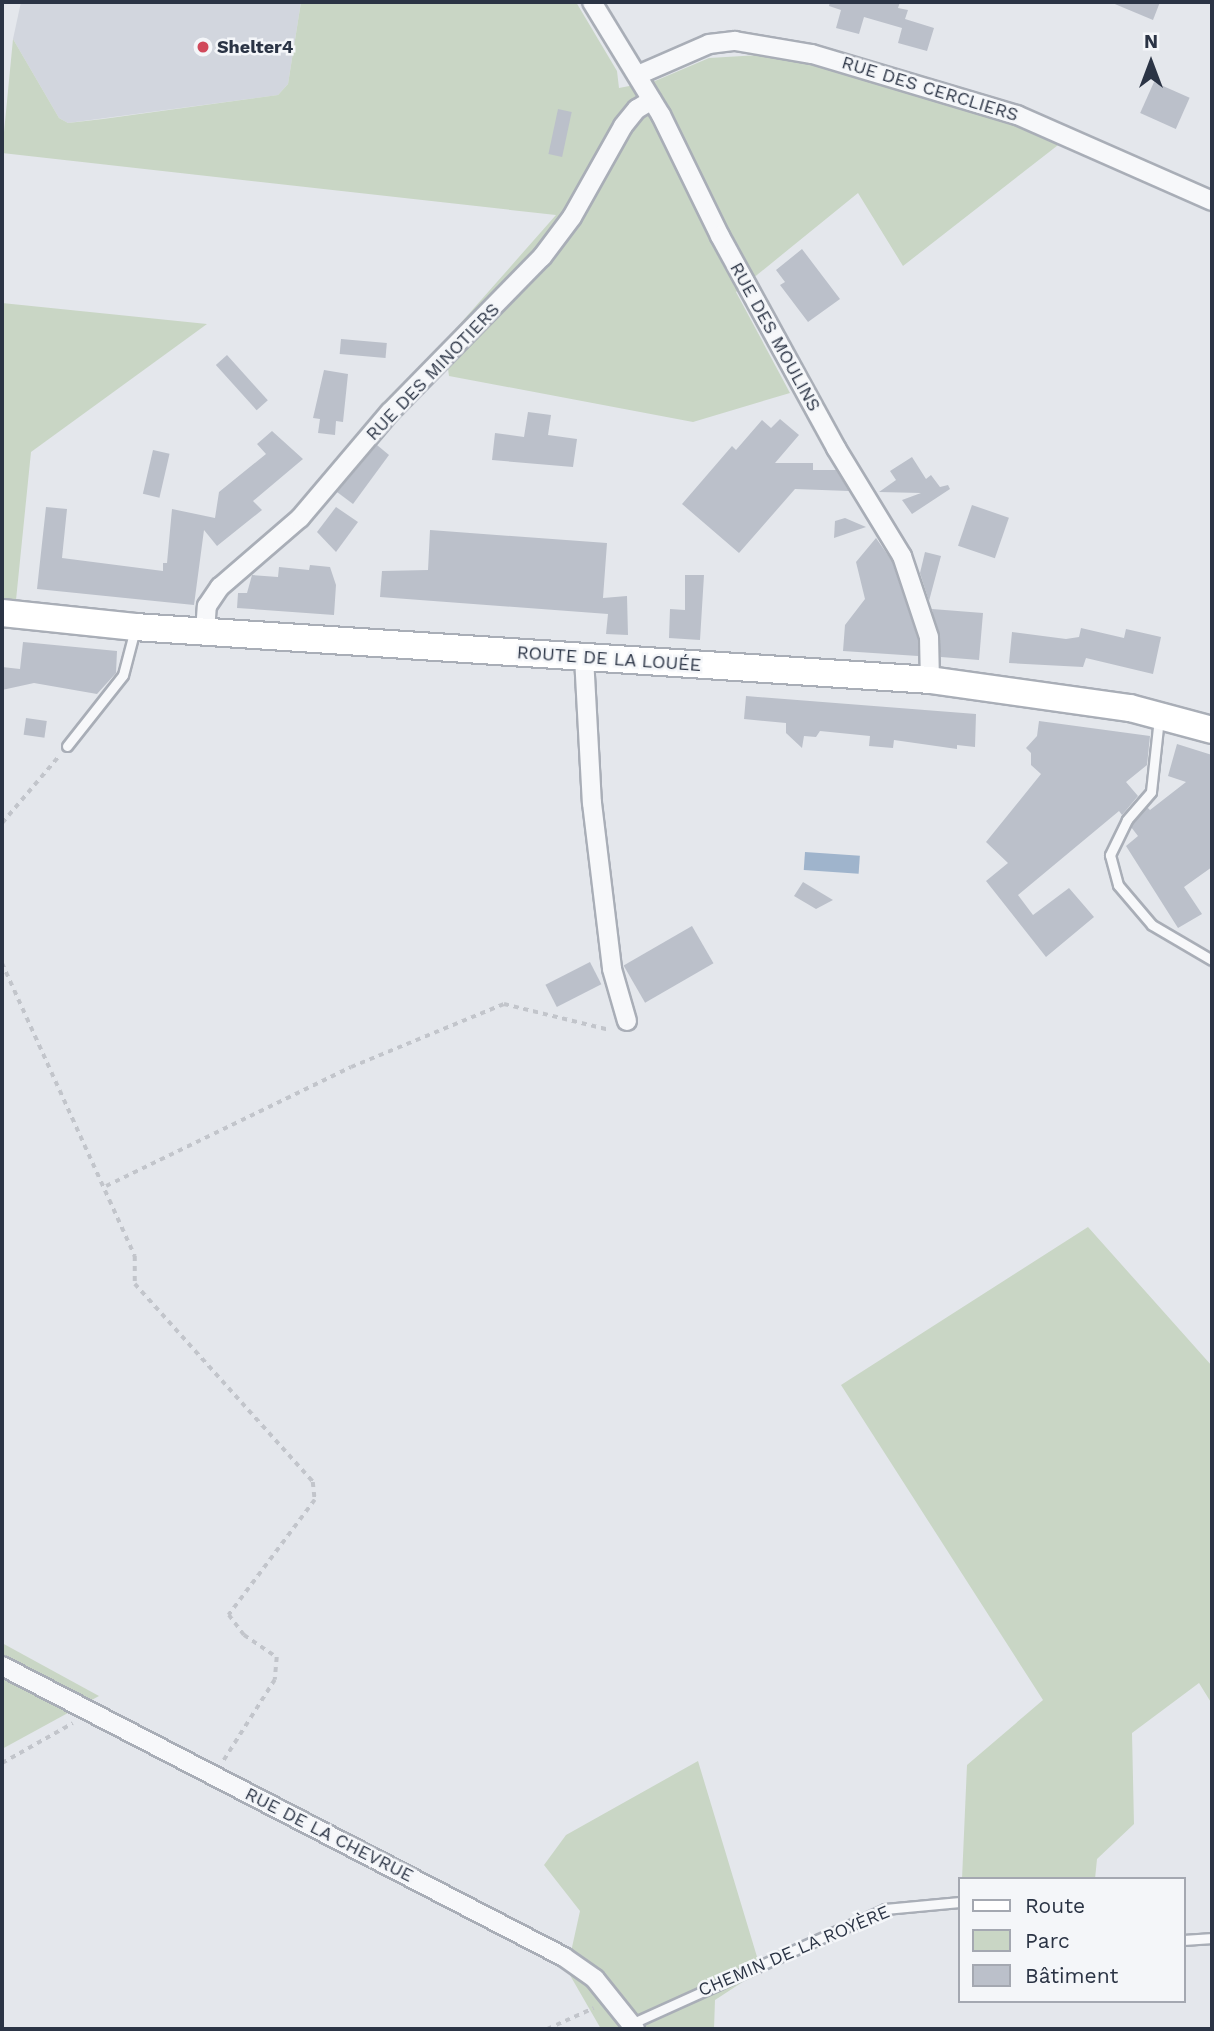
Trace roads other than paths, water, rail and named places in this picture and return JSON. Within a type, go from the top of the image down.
[{"type":"main road","name":"ROUTE DE LA LOUÉE","points":[[2,613],[135,627],[930,680],[1048,694],[1159,716],[1212,730]]},
{"type":"street","name":"RUE DES MOULINS","points":[[592,2],[652,100],[761,313],[902,556],[929,637],[930,680]]},
{"type":"street","name":"RUE DES CERCLIERS","points":[[638,75],[709,44],[735,41],[812,54],[1017,115],[1212,201]]},
{"type":"street","name":"RUE DES MINOTIERS","points":[[205,632],[207,606],[220,587],[300,518],[390,412],[542,257],[572,217],[623,126],[636,109],[652,100]]},
{"type":"street","points":[[584,657],[592,803],[612,969],[627,1021]]},
{"type":"street","name":"RUE DE LA CHEVRUE","points":[[2,1666],[564,1957],[616,2001],[634,2026]]},
{"type":"lane","points":[[67,746],[123,675],[135,627]]},
{"type":"lane","points":[[1159,716],[1151,792],[1127,820],[1110,855],[1118,885],[1152,925],[1212,960]]},
{"type":"lane","name":"CHEMIN DE LA ROYÈRE","points":[[634,2026],[885,1909],[958,1902]]},
{"type":"lane","points":[[1186,1940],[1212,1938]]},
{"type":"water","points":[[805,852],[860,856],[859,874],[804,870]]},
{"type":"place","name":"Shelter4","points":[[203,47]]}]
